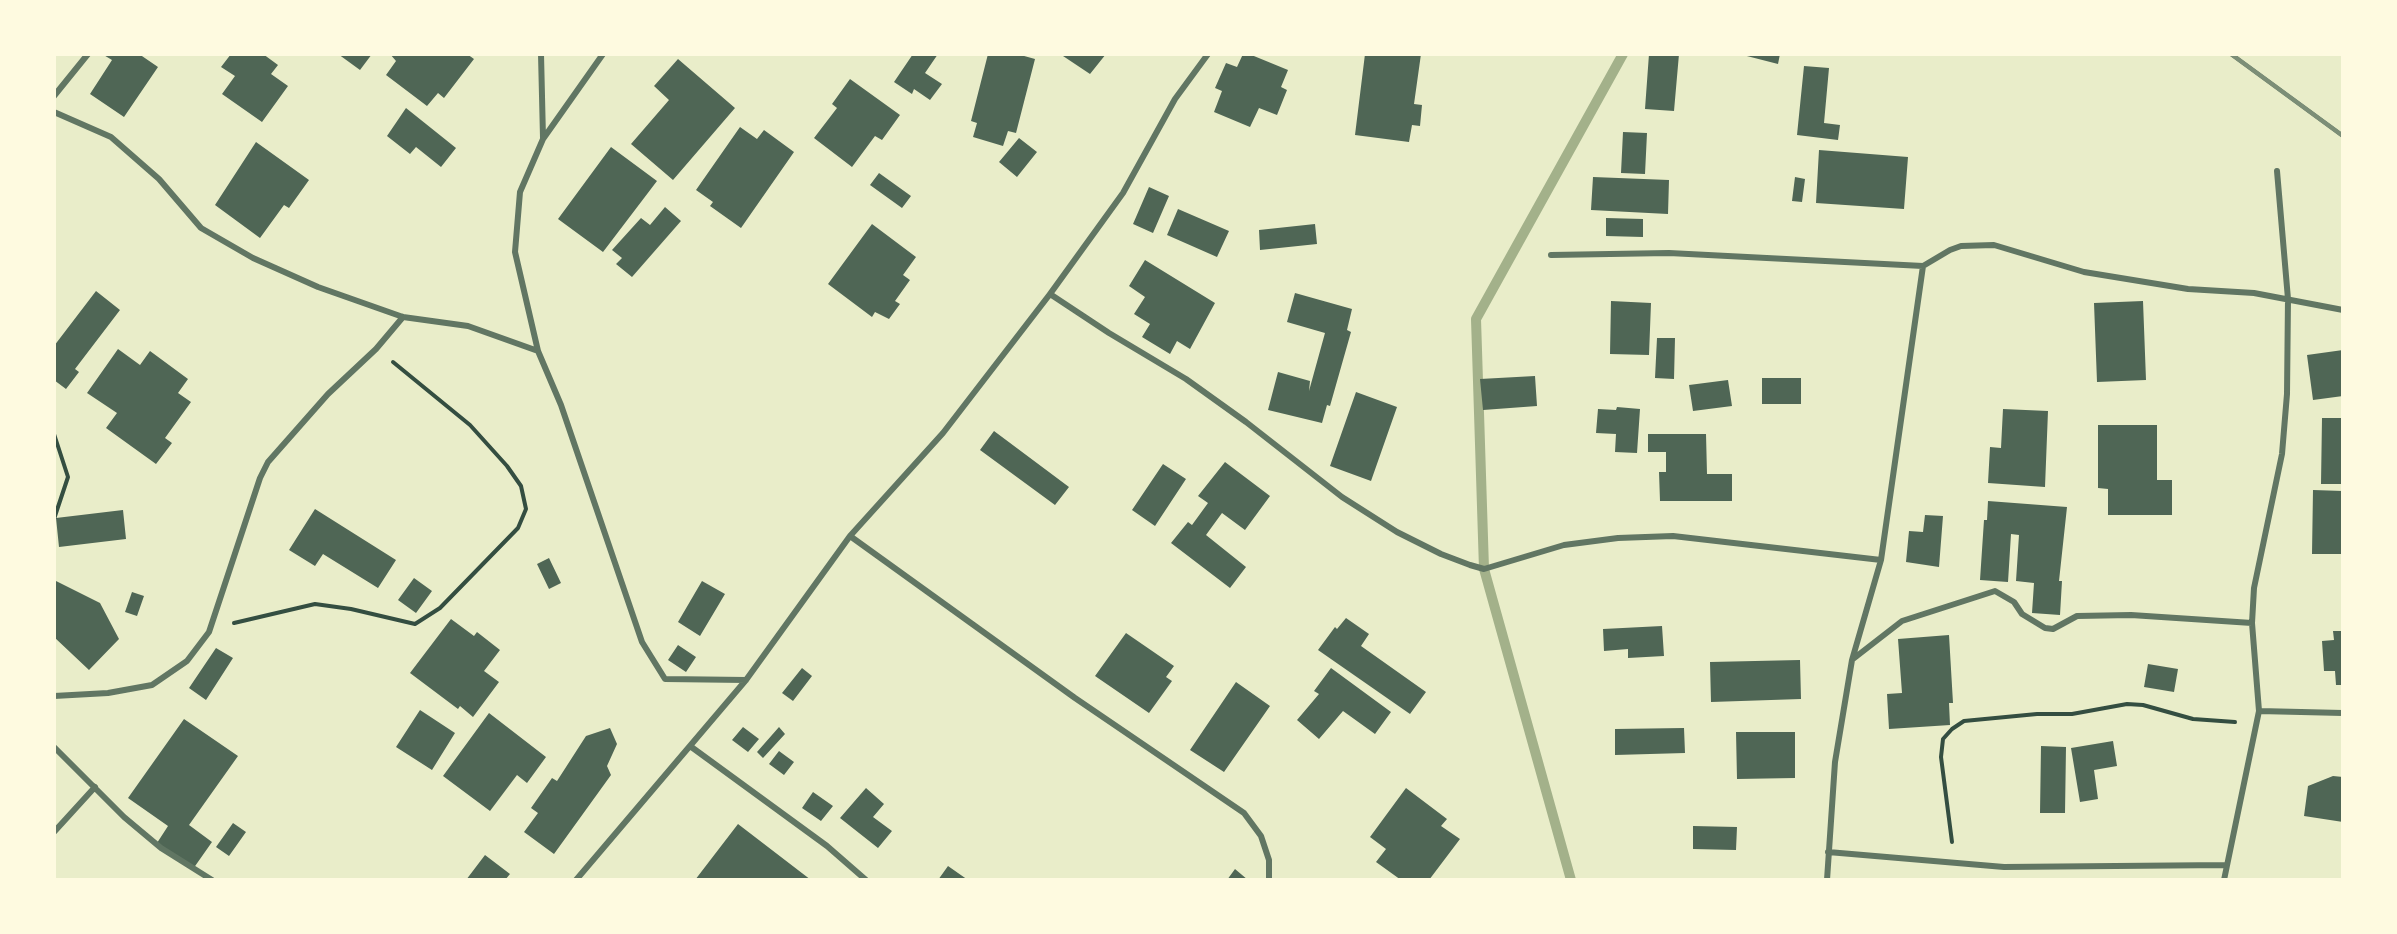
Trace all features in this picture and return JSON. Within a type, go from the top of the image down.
[{"type":"street","points":[[54,96],[88,54]]},
{"type":"street","points":[[541,54],[543,139]]},
{"type":"street","points":[[603,54],[543,139],[520,192],[515,252],[538,351],[561,405],[642,642],[665,679],[746,680]]},
{"type":"street","points":[[576,880],[746,680],[850,536],[943,433],[1050,294],[1123,193],[1175,99],[1208,54]]},
{"type":"street","points":[[54,112],[111,137],[159,179],[201,228],[253,258],[318,287],[403,317],[468,327],[538,351]]},
{"type":"street","points":[[2224,880],[2259,711],[2252,623],[2254,588],[2282,454],[2287,394],[2288,299],[2277,171]]},
{"type":"street","points":[[1551,255],[1669,253],[1923,266],[1961,246],[1994,245],[2084,272],[2188,289],[2254,293],[2343,310]]},
{"type":"street","points":[[1827,880],[1835,762],[1852,660],[1881,560],[1923,266]]},
{"type":"street","points":[[1050,294],[1108,333],[1186,379],[1246,422],[1342,497],[1398,532],[1441,554],[1470,565],[1484,569],[1564,545],[1618,538],[1673,536],[1881,560]]},
{"type":"street","points":[[54,696],[108,693],[152,685],[188,661],[209,632],[260,478],[268,462],[328,394],[376,349],[403,317]]},
{"type":"street","points":[[850,536],[1075,698],[1244,813],[1261,836],[1269,860],[1269,880]]},
{"type":"street","points":[[1852,660],[1902,621],[1995,591],[2014,602],[2022,614],[2046,628],[2053,629],[2077,616],[2131,615],[2252,623]]},
{"type":"street","points":[[2259,711],[2343,713]]},
{"type":"street","points":[[690,746],[827,846],[866,880]]},
{"type":"street","points":[[54,747],[124,817],[161,848],[212,880]]},
{"type":"street","points":[[54,832],[95,787]]},
{"type":"street","points":[[1828,852],[2004,867],[2228,865]]},
{"type":"path","points":[[2232,54],[2343,136]]},
{"type":"path","points":[[209,632],[285,610],[315,604],[351,609],[414,624],[440,608],[518,528],[526,509],[521,486],[507,466],[470,424],[376,349]]},
{"type":"path","points":[[54,434],[68,477],[54,519]]},
{"type":"path","points":[[1954,864],[1941,757],[1943,739],[1964,721],[2026,715],[2072,714],[2127,704],[2143,705],[2193,719],[2257,724]]},
{"type":"building","points":[[102,54],[139,54],[158,67],[124,117],[90,94],[112,60]]},
{"type":"building","points":[[231,54],[263,54],[278,65],[271,74],[288,86],[262,122],[222,94],[235,76],[221,67]]},
{"type":"building","points":[[338,54],[372,54],[360,70]]},
{"type":"building","points":[[390,54],[467,54],[474,59],[444,98],[438,93],[427,106],[386,75],[396,61]]},
{"type":"building","points":[[913,54],[938,54],[925,73],[942,84],[930,100],[914,89],[912,94],[894,82]]},
{"type":"building","points":[[988,54],[1017,54],[1035,59],[1016,133],[1008,131],[1003,146],[973,137],[977,123],[971,121]]},
{"type":"building","points":[[1060,54],[1106,54],[1090,74]]},
{"type":"building","points":[[1243,54],[1249,54],[1288,70],[1281,87],[1287,90],[1277,115],[1259,108],[1250,127],[1214,112],[1222,91],[1215,88],[1226,63],[1237,67]]},
{"type":"building","points":[[1365,54],[1421,54],[1414,104],[1422,105],[1420,126],[1412,125],[1409,142],[1355,135]]},
{"type":"building","points":[[1649,54],[1679,54],[1674,111],[1645,109]]},
{"type":"building","points":[[1739,54],[1780,54],[1778,64]]},
{"type":"building","points":[[678,59],[735,108],[673,180],[631,144],[669,100],[654,86]]},
{"type":"building","points":[[1804,66],[1829,68],[1824,123],[1840,125],[1838,140],[1797,135]]},
{"type":"building","points":[[850,79],[900,115],[882,140],[875,136],[852,167],[814,138],[837,108],[832,104]]},
{"type":"building","points":[[406,108],[456,148],[441,167],[416,147],[410,154],[387,136]]},
{"type":"building","points":[[740,127],[757,139],[764,130],[794,152],[741,228],[710,206],[713,202],[696,190]]},
{"type":"building","points":[[1623,132],[1647,133],[1645,174],[1621,173]]},
{"type":"building","points":[[1019,138],[1037,152],[1017,177],[999,162]]},
{"type":"building","points":[[256,142],[309,180],[289,208],[284,205],[260,238],[215,205]]},
{"type":"building","points":[[611,147],[657,181],[603,252],[558,219]]},
{"type":"building","points":[[1819,150],[1908,157],[1904,209],[1816,203]]},
{"type":"building","points":[[879,173],[911,196],[902,208],[870,185]]},
{"type":"building","points":[[1593,177],[1669,180],[1668,214],[1591,210]]},
{"type":"building","points":[[1795,177],[1805,179],[1802,202],[1792,201]]},
{"type":"building","points":[[1149,187],[1169,196],[1153,233],[1133,224]]},
{"type":"building","points":[[665,207],[681,221],[632,277],[616,264],[622,258],[612,250],[641,218],[650,225]]},
{"type":"building","points":[[1178,209],[1229,231],[1217,257],[1167,235]]},
{"type":"building","points":[[1606,218],[1643,219],[1643,237],[1606,236]]},
{"type":"building","points":[[872,224],[916,257],[903,275],[910,280],[895,301],[900,304],[889,319],[875,312],[872,317],[828,284]]},
{"type":"building","points":[[1315,224],[1317,244],[1260,250],[1259,230]]},
{"type":"building","points":[[1145,260],[1215,303],[1190,349],[1177,341],[1170,354],[1142,337],[1150,324],[1134,314],[1145,297],[1129,286]]},
{"type":"building","points":[[96,291],[120,310],[75,369],[79,372],[66,389],[54,380],[54,346]]},
{"type":"building","points":[[1295,293],[1352,309],[1347,330],[1351,332],[1330,406],[1327,405],[1322,423],[1268,410],[1278,372],[1310,381],[1309,391],[1325,333],[1287,322]]},
{"type":"building","points":[[1611,301],[1651,303],[1649,355],[1610,354]]},
{"type":"building","points":[[2143,301],[2146,380],[2097,382],[2094,303]]},
{"type":"building","points":[[1657,338],[1675,338],[1674,379],[1655,378]]},
{"type":"building","points":[[118,349],[140,365],[150,351],[188,379],[178,393],[191,402],[165,438],[172,443],[156,464],[106,428],[117,413],[87,393]]},
{"type":"building","points":[[2343,350],[2343,396],[2313,400],[2307,355]]},
{"type":"building","points":[[1535,376],[1537,406],[1483,410],[1480,379]]},
{"type":"building","points":[[1762,378],[1801,378],[1801,404],[1762,404]]},
{"type":"building","points":[[1728,380],[1732,406],[1693,411],[1689,385]]},
{"type":"building","points":[[1356,392],[1397,407],[1371,481],[1330,466]]},
{"type":"building","points":[[1617,407],[1640,409],[1637,453],[1615,452],[1616,434],[1596,433],[1598,409],[1616,410]]},
{"type":"building","points":[[2003,409],[2048,411],[2045,487],[1988,483],[1990,447],[2001,448]]},
{"type":"building","points":[[2322,418],[2343,418],[2343,484],[2321,484]]},
{"type":"building","points":[[2098,425],[2157,425],[2157,480],[2172,480],[2172,515],[2108,515],[2108,489],[2098,488]]},
{"type":"building","points":[[994,431],[1069,487],[1055,505],[980,450]]},
{"type":"building","points":[[1648,434],[1706,434],[1707,474],[1732,474],[1732,501],[1660,501],[1659,472],[1666,472],[1666,452],[1648,452]]},
{"type":"building","points":[[1225,462],[1270,496],[1245,530],[1222,513],[1206,535],[1246,567],[1230,588],[1171,543],[1188,522],[1192,525],[1208,503],[1198,496]]},
{"type":"building","points":[[1163,464],[1186,479],[1155,526],[1132,510]]},
{"type":"building","points":[[2313,490],[2343,491],[2343,554],[2312,554]]},
{"type":"building","points":[[1988,501],[2067,507],[2059,581],[2062,581],[2060,615],[2032,613],[2034,583],[2016,581],[2019,535],[2011,534],[2008,582],[1980,580],[1984,520],[1987,520]]},
{"type":"building","points":[[315,509],[396,560],[378,588],[323,554],[315,566],[289,550]]},
{"type":"building","points":[[123,510],[126,539],[59,547],[56,518]]},
{"type":"building","points":[[1925,515],[1943,516],[1939,567],[1906,562],[1909,531],[1923,532]]},
{"type":"building","points":[[549,558],[561,583],[549,589],[537,564]]},
{"type":"building","points":[[414,578],[432,591],[416,613],[398,600]]},
{"type":"building","points":[[54,580],[100,603],[119,639],[89,670],[54,637]]},
{"type":"building","points":[[702,581],[725,594],[700,636],[678,622]]},
{"type":"building","points":[[132,592],[144,596],[137,616],[125,612]]},
{"type":"building","points":[[1346,618],[1369,634],[1361,646],[1426,692],[1410,714],[1318,650],[1335,627],[1337,629]]},
{"type":"building","points":[[451,619],[474,636],[477,632],[500,650],[484,671],[499,682],[473,717],[460,706],[458,709],[410,673]]},
{"type":"building","points":[[1662,626],[1664,656],[1628,658],[1628,649],[1604,651],[1603,629]]},
{"type":"building","points":[[2333,631],[2343,631],[2343,685],[2336,685],[2335,671],[2324,671],[2322,641],[2334,640]]},
{"type":"building","points":[[1126,633],[1174,666],[1166,677],[1172,681],[1149,713],[1095,676]]},
{"type":"building","points":[[1949,635],[1953,703],[1949,703],[1950,725],[1889,729],[1887,694],[1902,693],[1898,639]]},
{"type":"building","points":[[678,645],[696,657],[686,672],[668,660]]},
{"type":"building","points":[[216,648],[233,658],[206,700],[189,688]]},
{"type":"building","points":[[1800,660],[1801,699],[1711,702],[1710,662]]},
{"type":"building","points":[[2148,664],[2178,669],[2174,692],[2144,687]]},
{"type":"building","points":[[802,668],[812,676],[793,701],[782,693]]},
{"type":"building","points":[[1331,668],[1391,712],[1375,734],[1343,711],[1319,739],[1297,720],[1319,694],[1314,691]]},
{"type":"building","points":[[1236,682],[1270,706],[1224,772],[1190,750]]},
{"type":"building","points":[[420,710],[455,733],[432,770],[396,747]]},
{"type":"building","points":[[489,713],[546,757],[527,783],[517,775],[490,811],[443,776]]},
{"type":"building","points":[[184,719],[238,756],[189,825],[212,842],[193,869],[157,843],[168,826],[128,798]]},
{"type":"building","points":[[743,727],[759,739],[748,752],[732,740]]},
{"type":"building","points":[[779,727],[785,734],[763,758],[757,752]]},
{"type":"building","points":[[610,728],[617,744],[607,766],[611,775],[554,854],[524,832],[538,813],[531,808],[552,778],[557,781],[586,736]]},
{"type":"building","points":[[1684,728],[1685,753],[1615,755],[1615,729]]},
{"type":"building","points":[[1736,732],[1795,732],[1795,778],[1737,779]]},
{"type":"building","points":[[2113,741],[2117,766],[2094,770],[2098,799],[2080,802],[2071,748]]},
{"type":"building","points":[[2041,746],[2066,747],[2065,813],[2040,813]]},
{"type":"building","points":[[779,751],[794,762],[784,775],[769,764]]},
{"type":"building","points":[[2333,776],[2343,777],[2343,822],[2304,816],[2308,786]]},
{"type":"building","points":[[866,788],[884,804],[873,817],[892,831],[878,848],[840,818]]},
{"type":"building","points":[[1406,788],[1447,819],[1441,826],[1460,839],[1429,880],[1401,880],[1376,862],[1386,849],[1370,837]]},
{"type":"building","points":[[813,792],[833,806],[821,821],[802,808]]},
{"type":"building","points":[[233,823],[246,832],[229,856],[216,847]]},
{"type":"building","points":[[738,824],[811,880],[695,880]]},
{"type":"building","points":[[1693,826],[1737,827],[1736,850],[1693,849]]},
{"type":"building","points":[[485,855],[510,874],[505,880],[466,880]]},
{"type":"building","points":[[948,866],[968,880],[938,880]]},
{"type":"building","points":[[1235,869],[1248,880],[1227,880]]},
{"type":"waterway","points":[[1571,880],[1484,569],[1476,319],[1623,54]]},
{"type":"railway","points":[[2231,54],[2343,136]]}]
